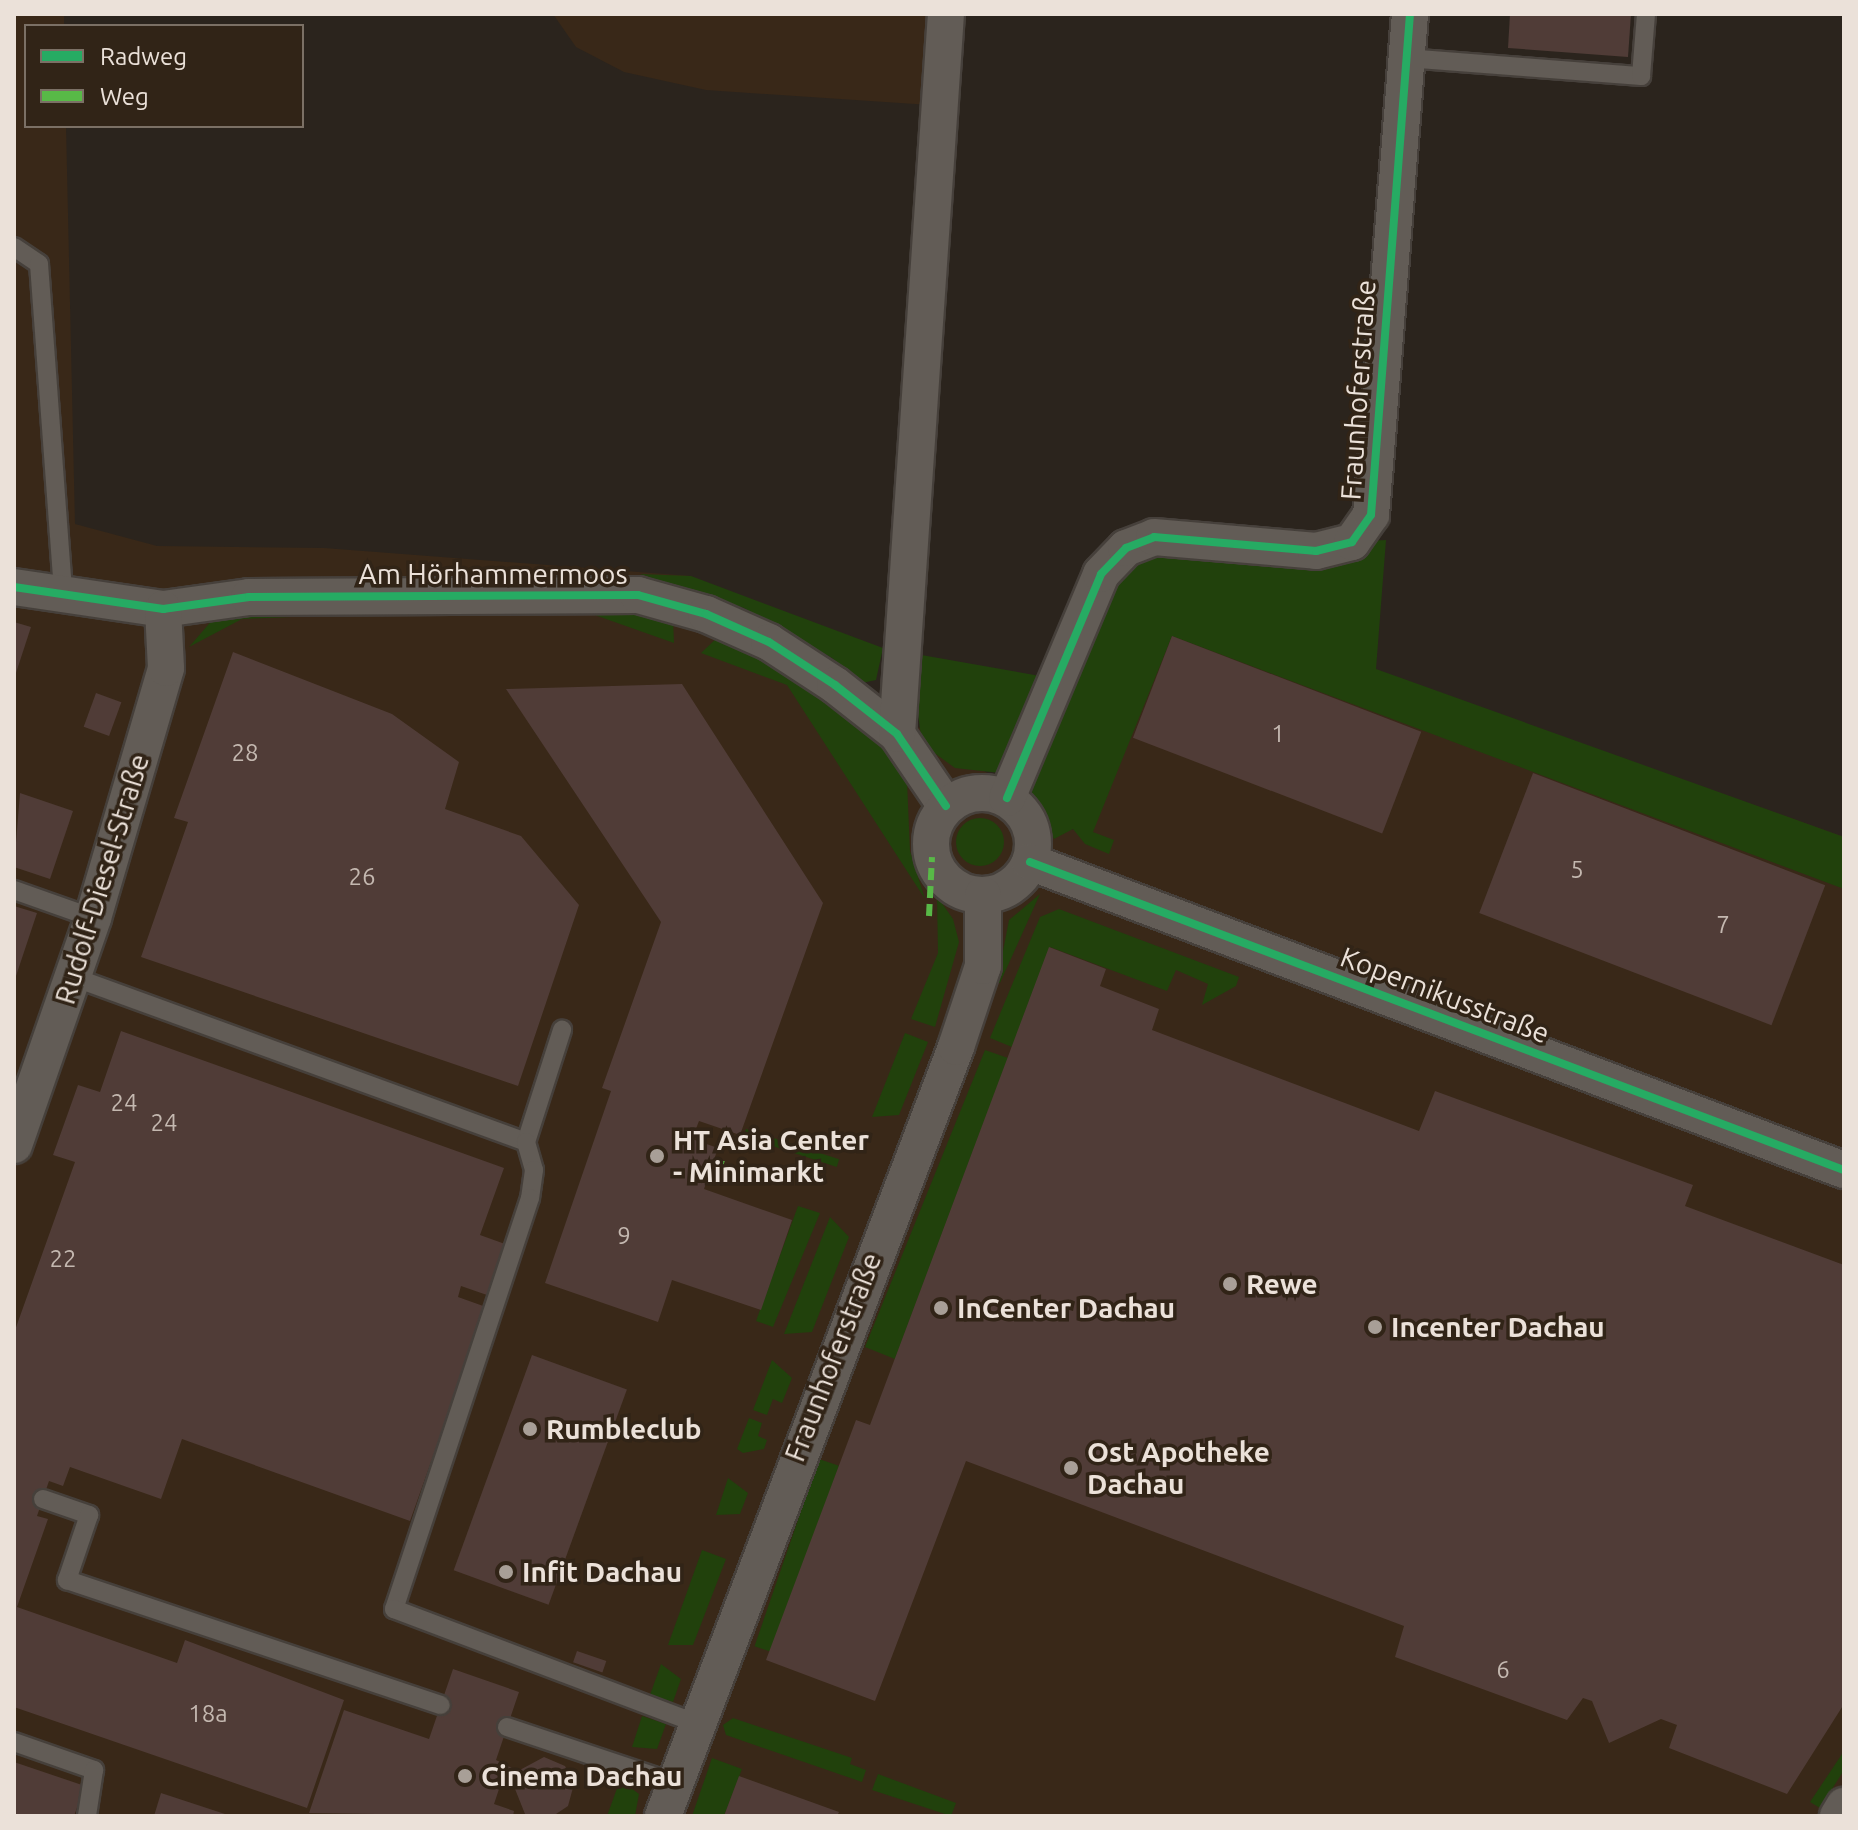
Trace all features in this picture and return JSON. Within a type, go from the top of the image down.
[{"type":"street","points":[[897,734],[946,14]]},
{"type":"street","name":"Fraunhoferstraße","points":[[1007,798],[1101,574],[1126,548],[1154,537],[1316,551],[1352,542],[1371,515],[1410,14]]},
{"type":"street","name":"Am Hörhammermoos","points":[[14,587],[163,609],[334,595],[638,595],[706,614],[769,642],[897,734],[946,806]]},
{"type":"street","name":"Rudolf-Diesel-Straße","points":[[14,1145],[93,918],[166,668],[163,609]]},
{"type":"street","points":[[975,793],[1007,798],[1030,826],[1030,862],[1011,886],[983,895],[957,889],[937,870],[932,830],[946,806],[975,793]]},
{"type":"street","name":"Kopernikusstraße","points":[[1030,862],[1844,1170]]},
{"type":"street","name":"Fraunhoferstraße","points":[[669,1799],[695,1723],[956,1047],[983,966],[983,895]]},
{"type":"street","points":[[1838,1816],[1844,1806]]},
{"type":"lane","points":[[1406,58],[1641,76],[1646,14]]},
{"type":"lane","points":[[14,247],[39,264],[63,592]]},
{"type":"lane","points":[[14,890],[93,918]]},
{"type":"lane","points":[[73,977],[526,1142]]},
{"type":"lane","points":[[562,1030],[526,1142],[534,1170],[530,1198],[394,1609],[695,1723]]},
{"type":"lane","points":[[43,1499],[89,1515],[67,1580],[441,1705]]},
{"type":"lane","points":[[507,1727],[669,1799]]},
{"type":"lane","points":[[14,1742],[94,1770],[87,1816]]},
{"type":"shaded area","points":[[14,14],[64,14],[64,24],[24,24],[24,128],[66,128],[75,524],[157,546],[324,548],[691,576],[1073,830],[1164,596],[1844,837],[1844,1816],[14,1816]]},
{"type":"shaded area","points":[[553,14],[951,14],[945,106],[706,90],[624,72],[576,47]]},
{"type":"green space","points":[[1386,540],[1376,669],[1844,837],[1844,889],[1172,636],[1093,832],[1114,840],[1109,854],[1085,844],[1073,829],[1054,839],[1031,794],[1031,772],[1110,581],[1141,553]]},
{"type":"green space","points":[[640,574],[691,576],[883,648],[876,680],[862,683],[832,658],[744,608]]},
{"type":"green space","points":[[589,603],[673,619],[674,643],[589,613],[377,615],[385,607]]},
{"type":"green space","points":[[321,608],[316,616],[242,619],[189,647],[214,618]]},
{"type":"green space","points":[[720,635],[767,658],[888,751],[907,781],[910,851],[925,899],[787,685],[701,653]]},
{"type":"green space","points":[[910,653],[1046,677],[1000,773],[955,768],[922,744]]},
{"type":"green space","points":[[980,818],[997,825],[1004,842],[997,859],[980,866],[963,859],[956,842],[963,825]]},
{"type":"green space","points":[[1040,894],[1000,983],[997,982],[1009,920]]},
{"type":"green space","points":[[937,896],[953,919],[959,942],[935,1027],[911,1019],[938,953]]},
{"type":"green space","points":[[1059,909],[1239,977],[1236,986],[1202,1005],[1208,984],[1176,970],[1167,991],[1050,947],[1012,1047],[990,1038],[1040,917]]},
{"type":"green space","points":[[905,1033],[928,1042],[899,1115],[872,1117]]},
{"type":"green space","points":[[985,1050],[1008,1058],[895,1359],[865,1347]]},
{"type":"green space","points":[[746,1129],[839,1159],[837,1167],[744,1137]]},
{"type":"green space","points":[[798,1206],[820,1213],[773,1327],[756,1321]]},
{"type":"green space","points":[[830,1217],[849,1237],[812,1332],[784,1334]]},
{"type":"green space","points":[[772,1360],[792,1378],[782,1403],[773,1399],[767,1415],[753,1410]]},
{"type":"green space","points":[[749,1418],[762,1423],[758,1436],[767,1440],[764,1449],[743,1453],[737,1449]]},
{"type":"green space","points":[[819,1459],[839,1466],[774,1653],[755,1646]]},
{"type":"green space","points":[[728,1478],[748,1493],[740,1514],[716,1515]]},
{"type":"green space","points":[[702,1550],[726,1559],[693,1645],[668,1645]]},
{"type":"green space","points":[[661,1664],[681,1679],[673,1702],[650,1695]]},
{"type":"green space","points":[[642,1716],[666,1724],[657,1749],[632,1747]]},
{"type":"green space","points":[[733,1718],[852,1758],[850,1764],[866,1770],[862,1782],[726,1735],[723,1725]]},
{"type":"green space","points":[[1844,1751],[1844,1770],[1820,1808],[1810,1802]]},
{"type":"green space","points":[[712,1758],[742,1769],[724,1816],[692,1816]]},
{"type":"green space","points":[[878,1774],[956,1803],[951,1816],[872,1790]]},
{"type":"green space","points":[[620,1780],[639,1794],[635,1816],[607,1816]]},
{"type":"building","points":[[1510,14],[1631,14],[1628,57],[1508,48]]},
{"type":"building","points":[[14,622],[31,627],[15,676],[14,676]]},
{"type":"building","points":[[1172,636],[1421,732],[1382,833],[1133,738]]},
{"type":"building","points":[[233,652],[392,714],[459,762],[445,809],[521,836],[579,905],[518,1086],[141,957],[188,822],[174,818]]},
{"type":"building","points":[[682,684],[823,903],[740,1135],[699,1121],[692,1139],[718,1148],[704,1189],[792,1220],[761,1310],[672,1280],[658,1322],[545,1283],[611,1091],[602,1088],[661,922],[506,689]]},
{"type":"building","points":[[96,693],[121,702],[109,736],[84,727]]},
{"type":"building","points":[[1533,773],[1825,885],[1771,1025],[1479,913]]},
{"type":"building","points":[[20,793],[73,811],[50,879],[14,867]]},
{"type":"building","points":[[14,906],[37,913],[15,979],[14,979]]},
{"type":"building","name":"Incenter Dachau","points":[[1049,947],[1106,969],[1100,986],[1159,1009],[1152,1030],[1419,1131],[1435,1091],[1693,1185],[1685,1206],[1844,1265],[1844,1704],[1787,1794],[1669,1748],[1677,1725],[1661,1719],[1609,1743],[1592,1701],[1583,1698],[1567,1720],[1395,1657],[1404,1626],[966,1461],[875,1701],[766,1660],[856,1420],[870,1425]]},
{"type":"building","points":[[121,1031],[504,1168],[480,1235],[505,1244],[487,1295],[461,1286],[458,1297],[486,1307],[410,1521],[182,1439],[161,1499],[70,1467],[63,1486],[49,1481],[37,1516],[48,1519],[17,1607],[177,1663],[185,1640],[344,1700],[307,1808],[14,1707],[14,1333],[75,1162],[53,1155],[78,1085],[100,1092]]},
{"type":"building","points":[[532,1355],[627,1390],[549,1605],[454,1570]]},
{"type":"building","points":[[577,1651],[606,1661],[602,1672],[573,1662]]},
{"type":"building","points":[[453,1669],[519,1692],[496,1760],[518,1771],[544,1757],[565,1766],[574,1784],[568,1806],[553,1816],[525,1814],[513,1784],[502,1780],[494,1804],[514,1811],[513,1816],[309,1813],[344,1710],[429,1739]]},
{"type":"building","points":[[14,1762],[85,1786],[74,1816],[14,1816]]},
{"type":"building","points":[[739,1776],[839,1812],[837,1816],[724,1816]]},
{"type":"building","points":[[161,1793],[228,1815],[228,1816],[154,1816]]},
{"type":"marked path","points":[[929,916],[932,857]]},
{"type":"marked path","points":[[711,1170],[718,1172],[723,1157]]},
{"type":"cycle path","points":[[1007,798],[1101,574],[1126,548],[1154,537],[1316,551],[1352,542],[1371,515],[1410,14]]},
{"type":"cycle path","points":[[14,587],[163,609],[249,597],[638,595],[706,614],[769,642],[835,685],[897,734],[946,806]]},
{"type":"cycle path","points":[[1030,862],[1844,1170]]},
{"type":"place","name":"HT Asia Center - Minimarkt","points":[[657,1156]]},
{"type":"place","name":"Rewe","points":[[1230,1284]]},
{"type":"place","name":"InCenter Dachau","points":[[941,1308]]},
{"type":"place","name":"Incenter Dachau","points":[[1375,1327]]},
{"type":"place","name":"Rumbleclub","points":[[530,1429]]},
{"type":"place","name":"Ost Apotheke Dachau","points":[[1071,1468]]},
{"type":"place","name":"Infit Dachau","points":[[506,1572]]},
{"type":"place","name":"Cinema Dachau","points":[[465,1776]]}]
